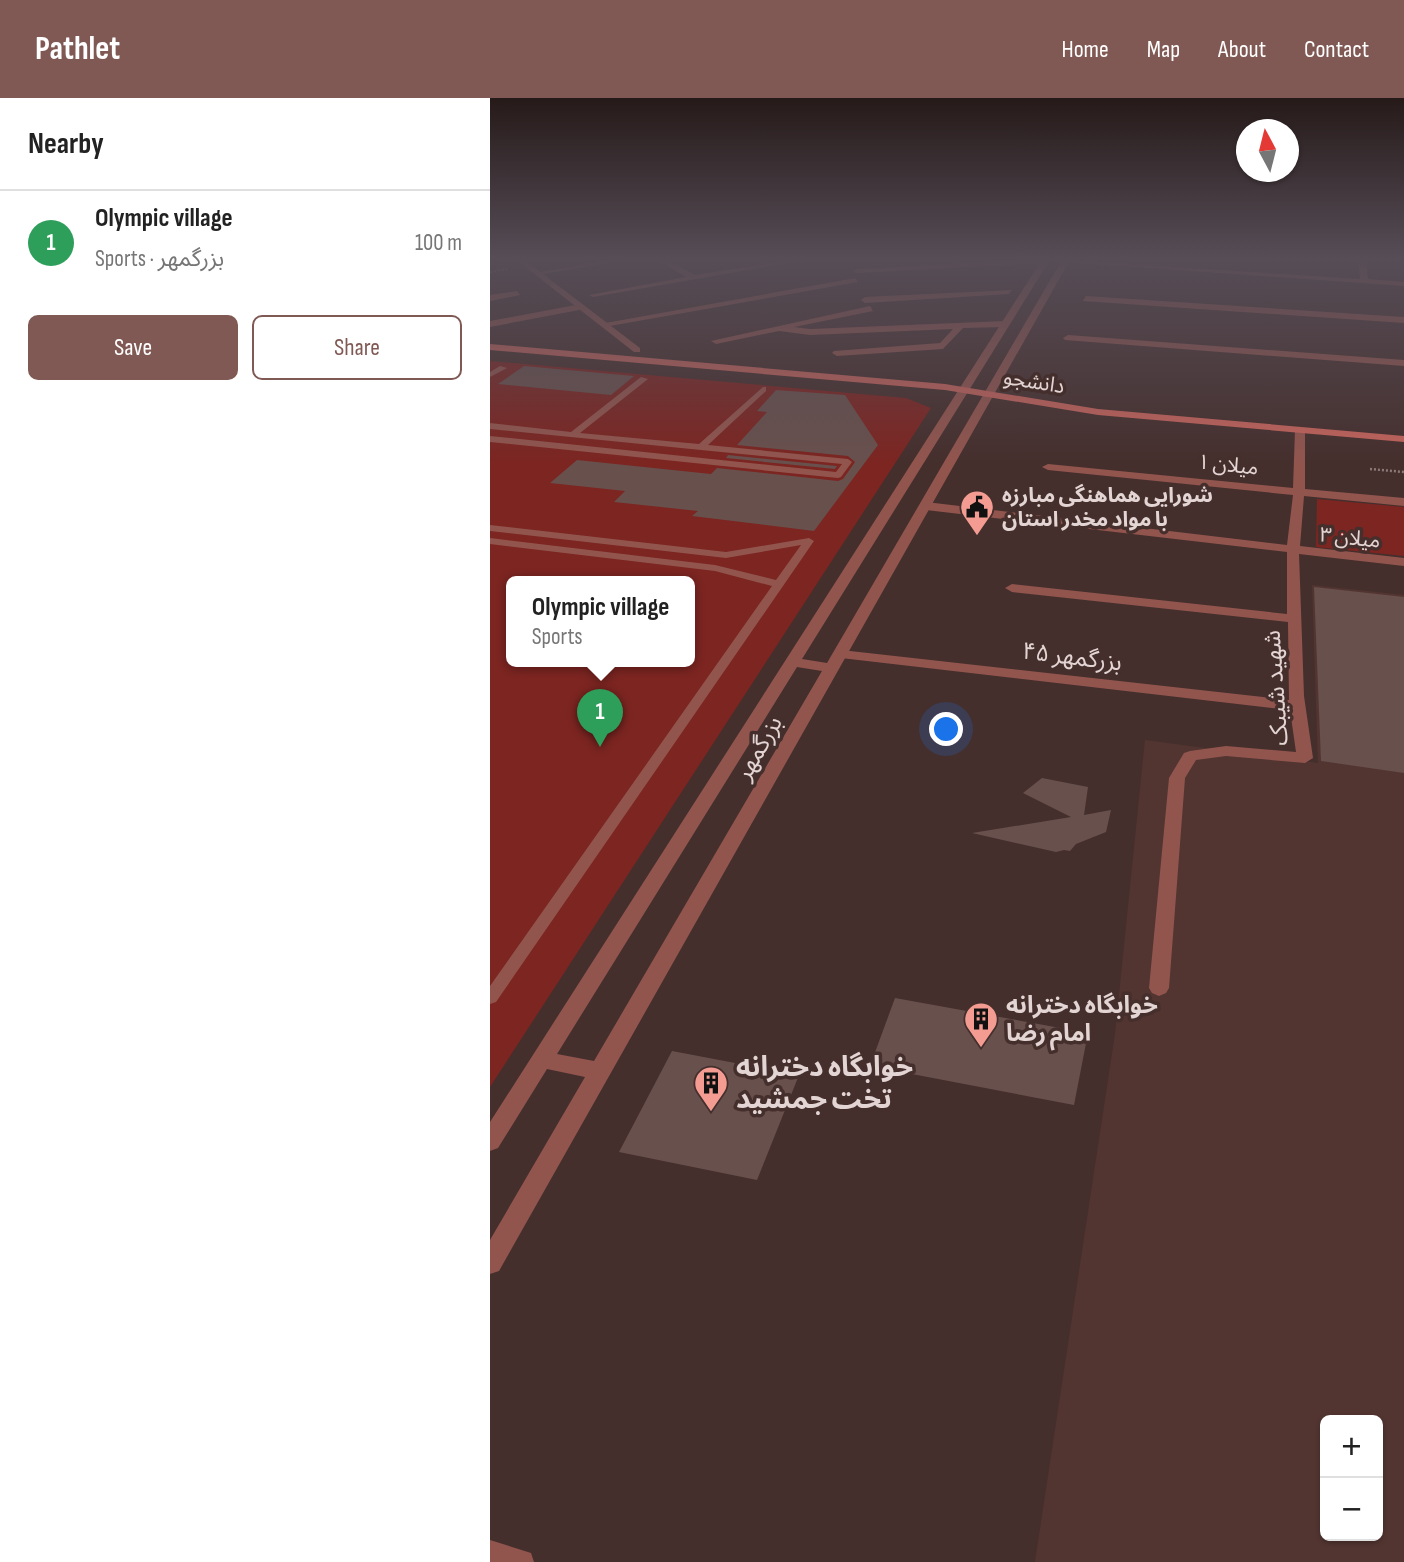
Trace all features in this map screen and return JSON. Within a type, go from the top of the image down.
[{"type":"main road","name":"دانشجو","points":[[490,337],[969,384],[1097,411],[1404,439]]},
{"type":"main road","name":"دانشجو","points":[[490,347],[969,384]]},
{"type":"main road","name":"دانشجو","points":[[991,389],[1088,398]]},
{"type":"main road","points":[[1114,401],[1404,427]]},
{"type":"street","points":[[607,326],[637,350]]},
{"type":"street","points":[[716,341],[787,326]]},
{"type":"street","points":[[779,328],[810,332],[925,326]]},
{"type":"street","points":[[837,354],[943,346],[960,326]]},
{"type":"street","name":"بزرگمهر","points":[[490,1141],[1004,326]]},
{"type":"street","name":"بزرگمهر","points":[[490,1262],[1027,326]]},
{"type":"street","points":[[1068,338],[1404,363]]},
{"type":"street","name":"شهید شیبک","points":[[1159,988],[1177,778],[1190,756],[1226,751],[1305,758],[1298,706],[1293,551],[1299,492],[1300,430]]},
{"type":"street","name":"میلان ۱","points":[[1048,467],[1404,502]]},
{"type":"street","name":"میلان ۳","points":[[926,506],[1404,562]]},
{"type":"street","points":[[1012,588],[1295,619]]},
{"type":"street","name":"بزرگمهر ۴۵","points":[[793,662],[837,661],[1298,706]]},
{"type":"street","points":[[542,1059],[600,1071]]},
{"type":"lane","points":[[490,375],[503,368]]},
{"type":"lane","points":[[573,434],[644,379]]},
{"type":"lane","points":[[701,447],[763,389]]},
{"type":"lane","points":[[490,426],[848,462],[838,475],[490,439]]},
{"type":"lane","points":[[490,528],[726,555],[809,541],[495,981],[490,998]]},
{"type":"lane","points":[[490,541],[715,568],[778,584]]},
{"type":"lane","points":[[490,551],[502,542]]},
{"type":"lane","points":[[490,1552],[522,1562]]},
{"type":"path","points":[[1370,468],[1404,472]]},
{"type":"shaded area","points":[[490,361],[906,398],[931,408],[490,1087]]},
{"type":"shaded area","points":[[1317,499],[1404,507],[1404,556],[1316,547]]},
{"type":"shaded area","points":[[1312,585],[1404,595],[1404,1562],[1035,1562],[1115,1034],[1145,740],[1318,763]]},
{"type":"building","points":[[524,366],[634,376],[611,395],[498,384]]},
{"type":"building","points":[[776,390],[845,395],[878,445],[814,531],[692,516],[698,511],[614,502],[625,491],[550,483],[577,460],[711,474],[717,468],[838,481],[843,479],[855,462],[848,456],[737,445],[767,412],[757,411]]},
{"type":"building","points":[[728,455],[837,466],[835,469],[726,458]]},
{"type":"building","points":[[1314,587],[1404,597],[1404,773],[1321,761]]},
{"type":"building","points":[[1042,778],[1088,787],[1084,815],[1111,810],[1106,832],[1076,844],[1070,851],[1056,852],[972,833],[1071,817],[1023,793]]},
{"type":"building","name":"خوابگاه دخترانه امام رضا","points":[[895,998],[1088,1033],[1074,1105],[870,1066]]},
{"type":"building","name":"خوابگاه دخترانه تخت جمشید","points":[[672,1051],[799,1075],[757,1180],[619,1152]]},
{"type":"place","name":"شورایی هماهنگی مبارزه با مواد مخدر استان","points":[[977,537]]},
{"type":"place","name":"Olympic village","points":[[600,747]]},
{"type":"place","name":"خوابگاه دخترانه امام رضا","points":[[981,1049]]},
{"type":"place","name":"خوابگاه دخترانه تخت جمشید","points":[[711,1113]]}]
